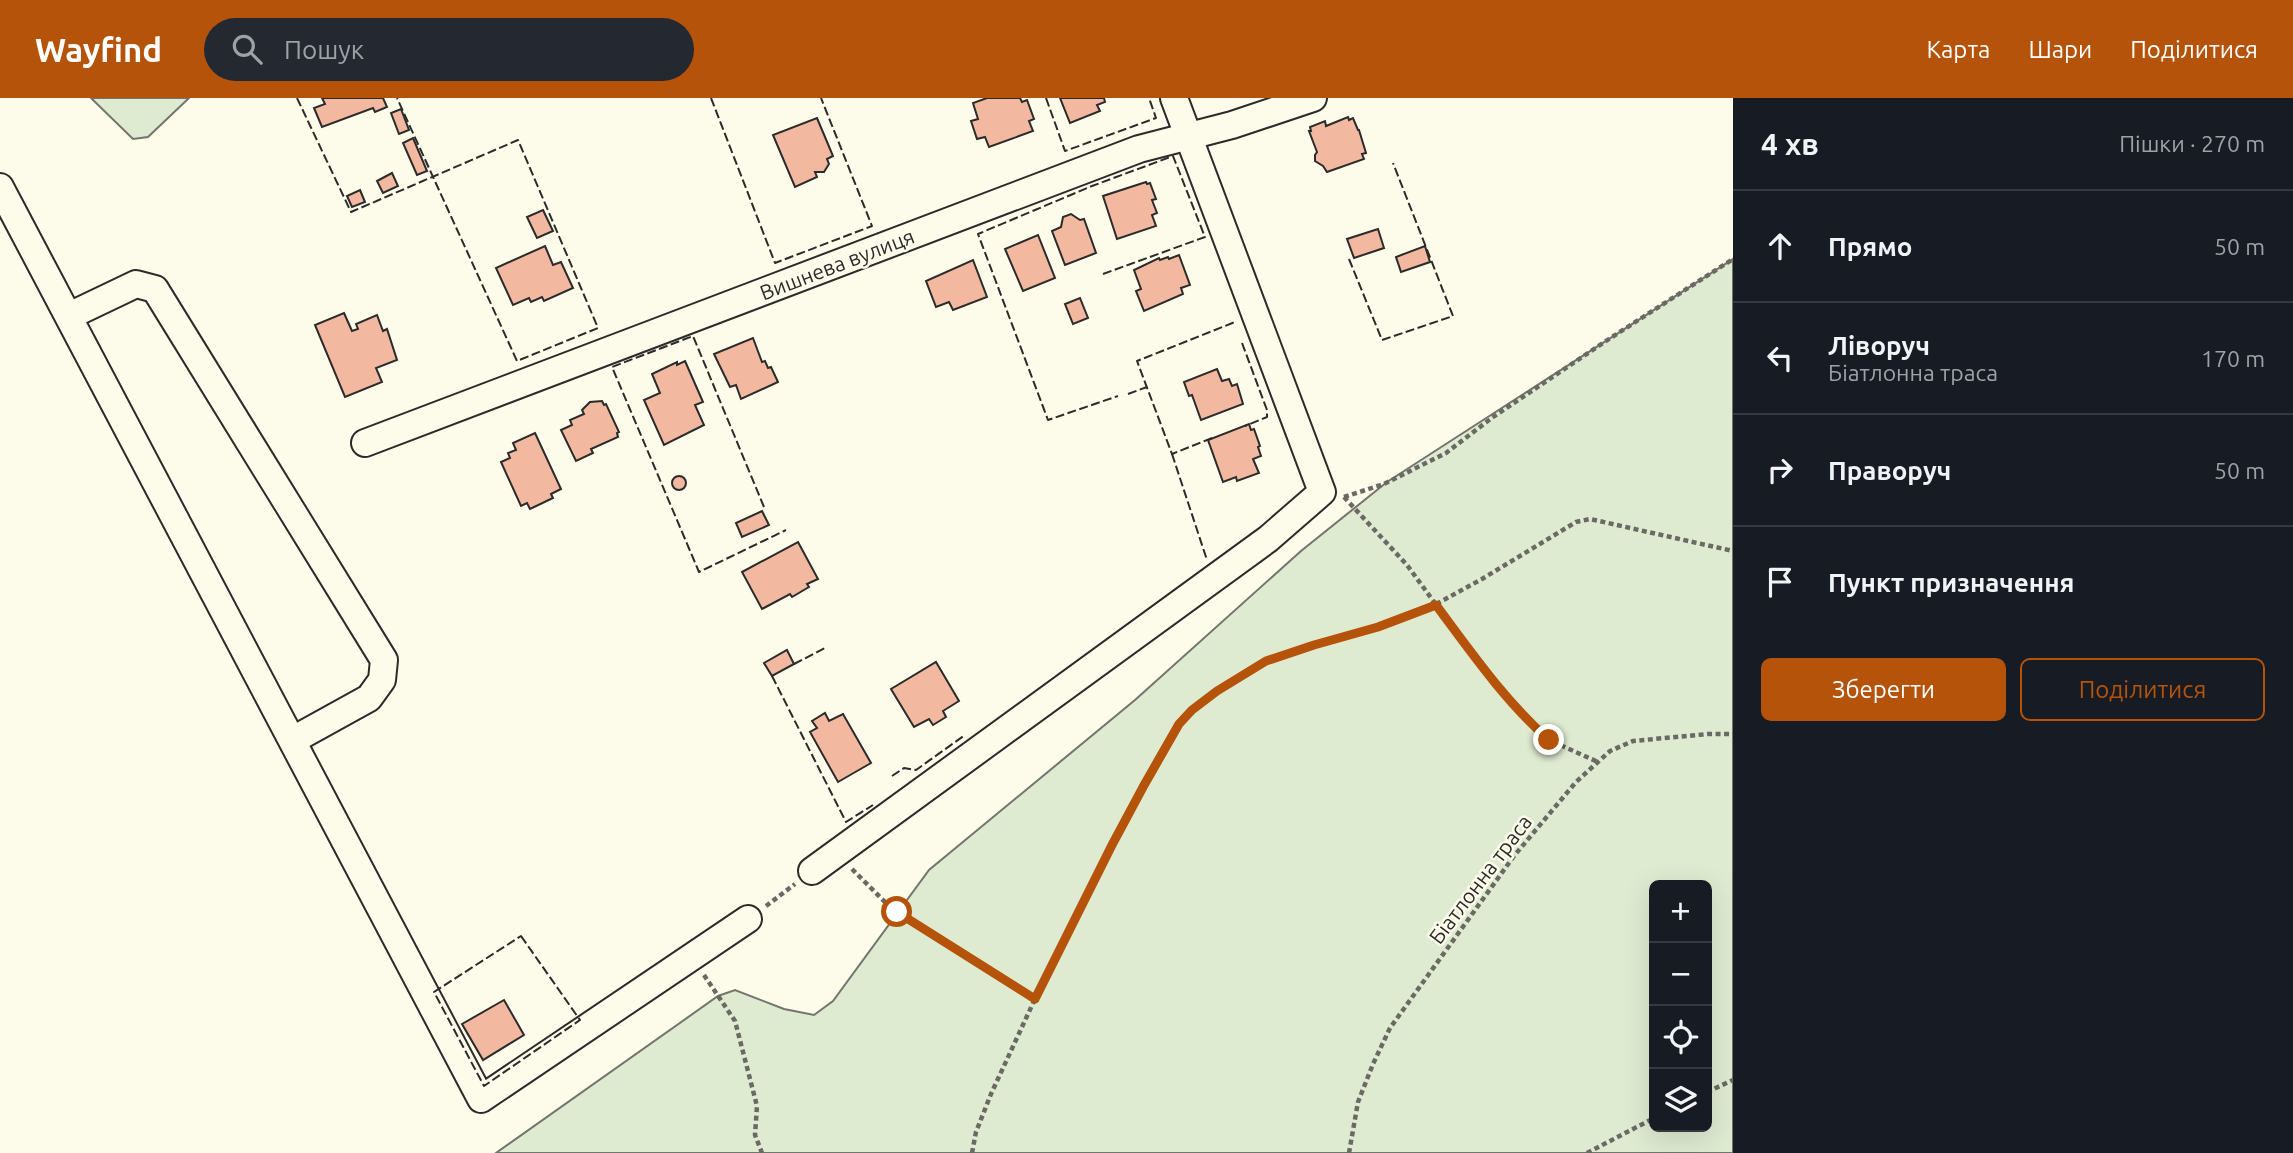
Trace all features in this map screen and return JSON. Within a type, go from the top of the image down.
[{"type":"street","points":[[812,871],[1268,539],[1322,492],[1174,98]]},
{"type":"street","name":"Вишнева вулиця","points":[[365,443],[1139,149],[1232,125],[1313,98]]},
{"type":"street","points":[[0,187],[481,1099],[748,919]]},
{"type":"street","points":[[69,316],[136,284],[155,289],[384,660],[382,680],[369,698],[293,740]]},
{"type":"path","points":[[1598,762],[1549,740],[1523,717],[1475,658],[1407,565],[1345,497],[1384,484],[1446,453],[1493,416],[1733,259]]},
{"type":"path","points":[[972,1153],[976,1132],[991,1094],[1035,999],[1125,820],[1173,734],[1192,710],[1266,661],[1378,627],[1436,605],[1576,522],[1590,519],[1733,551]]},
{"type":"path","name":"Біатлонна траса","points":[[1349,1153],[1358,1102],[1390,1028],[1514,856],[1576,782],[1611,751],[1633,741],[1733,734]]},
{"type":"path","points":[[836,854],[892,909],[1035,999]]},
{"type":"path","points":[[748,919],[812,871]]},
{"type":"path","points":[[691,958],[736,1021],[757,1106],[755,1135],[762,1153]]},
{"type":"path","points":[[1712,1090],[1733,1080]]},
{"type":"path","points":[[1587,1153],[1649,1121]]},
{"type":"green space","points":[[91,98],[189,98],[148,137],[133,139]]},
{"type":"green space","points":[[1733,259],[1733,1153],[496,1153],[718,996],[735,990],[784,1009],[814,1015],[833,1001],[929,870],[1135,700],[1301,551],[1387,482]]},
{"type":"building","points":[[322,98],[383,98],[387,107],[375,112],[373,108],[322,127],[314,108],[325,104]]},
{"type":"building","points":[[987,98],[1020,98],[1022,102],[1027,100],[1034,119],[1029,121],[1033,131],[989,147],[985,137],[977,139],[971,121],[978,119],[973,103]]},
{"type":"building","points":[[1060,98],[1104,98],[1105,102],[1097,105],[1100,111],[1070,123]]},
{"type":"building","points":[[401,109],[409,130],[399,134],[391,113]]},
{"type":"building","points":[[1348,117],[1349,120],[1353,118],[1359,130],[1366,153],[1362,154],[1364,159],[1327,172],[1315,161],[1317,152],[1310,127],[1325,121],[1326,126]]},
{"type":"building","points":[[817,118],[833,156],[827,159],[829,164],[824,172],[815,172],[817,177],[795,187],[773,135]]},
{"type":"building","points":[[413,138],[427,171],[417,175],[403,143]]},
{"type":"building","points":[[392,173],[398,186],[383,193],[377,181]]},
{"type":"building","points":[[1150,183],[1156,199],[1152,200],[1157,213],[1152,215],[1156,226],[1117,239],[1103,196]]},
{"type":"building","points":[[360,190],[365,202],[352,207],[347,196]]},
{"type":"building","points":[[543,210],[553,231],[537,238],[527,217]]},
{"type":"building","points":[[1071,214],[1080,220],[1084,219],[1096,253],[1065,265],[1052,231],[1061,227],[1063,217]]},
{"type":"building","points":[[1378,229],[1384,248],[1354,258],[1347,239]]},
{"type":"building","points":[[1038,235],[1055,278],[1023,291],[1005,249]]},
{"type":"building","points":[[545,246],[553,265],[561,262],[573,288],[544,301],[542,297],[531,302],[529,298],[513,305],[496,268]]},
{"type":"building","points":[[1425,246],[1430,262],[1401,272],[1396,257]]},
{"type":"building","points":[[1179,255],[1190,285],[1181,288],[1183,294],[1144,311],[1136,291],[1141,289],[1134,270],[1159,258],[1169,259]]},
{"type":"building","points":[[973,260],[987,297],[953,310],[949,302],[936,307],[926,281]]},
{"type":"building","points":[[1080,298],[1088,318],[1073,324],[1065,304]]},
{"type":"building","points":[[344,313],[352,331],[358,329],[356,324],[377,315],[383,331],[387,329],[397,360],[376,368],[382,382],[345,397],[315,325]]},
{"type":"building","points":[[753,338],[762,362],[765,361],[768,368],[771,367],[778,382],[741,399],[736,385],[730,387],[714,354]]},
{"type":"building","points":[[685,361],[703,402],[695,405],[704,425],[664,445],[644,400],[660,393],[652,374]]},
{"type":"building","points":[[1217,369],[1222,381],[1229,379],[1232,386],[1237,384],[1243,404],[1201,420],[1184,382]]},
{"type":"building","points":[[602,401],[619,432],[618,437],[591,449],[593,453],[576,461],[561,430],[572,425],[570,420],[584,414],[582,410],[590,402]]},
{"type":"building","points":[[1249,424],[1251,430],[1254,429],[1260,446],[1261,456],[1253,459],[1259,473],[1237,481],[1236,477],[1223,482],[1208,440]]},
{"type":"building","points":[[535,433],[561,489],[551,494],[553,498],[530,509],[527,503],[521,506],[501,462],[510,458],[508,453],[516,450],[513,443]]},
{"type":"building","points":[[676,476],[682,476],[686,483],[682,490],[676,490],[672,486],[672,480]]},
{"type":"building","points":[[762,511],[769,525],[742,537],[736,523]]},
{"type":"building","points":[[798,542],[818,579],[807,584],[809,587],[792,597],[790,594],[762,609],[742,572]]},
{"type":"building","points":[[787,650],[794,664],[772,676],[764,663]]},
{"type":"building","points":[[936,662],[959,701],[943,711],[946,717],[933,725],[929,719],[914,727],[891,689]]},
{"type":"building","points":[[825,713],[829,721],[843,714],[871,763],[838,782],[810,732],[817,728],[812,721]]},
{"type":"building","points":[[504,1000],[524,1035],[483,1060],[462,1024]]},
{"type":"fence","points":[[297,98],[351,212],[518,140],[598,328],[517,361],[397,98]]},
{"type":"fence","points":[[711,98],[775,263],[872,226],[821,98]]},
{"type":"fence","points":[[1046,98],[1065,151],[1156,118],[1149,98]]},
{"type":"fence","points":[[1103,274],[1205,237],[1173,156],[1092,186],[978,234],[1048,420],[1118,396]]},
{"type":"fence","points":[[1349,259],[1382,340],[1453,316],[1393,163]]},
{"type":"fence","points":[[1212,438],[1172,454],[1137,361],[1235,322]]},
{"type":"fence","points":[[764,507],[693,336],[612,367],[699,572],[786,530]]},
{"type":"fence","points":[[1242,343],[1267,410],[1267,417],[1245,426]]},
{"type":"fence","points":[[1128,394],[1147,387]]},
{"type":"fence","points":[[1172,454],[1207,560]]},
{"type":"fence","points":[[794,664],[825,648]]},
{"type":"fence","points":[[772,676],[846,822],[873,805]]},
{"type":"fence","points":[[892,776],[904,768],[916,770],[965,735]]},
{"type":"fence","points":[[521,936],[580,1020],[484,1086],[434,992],[521,936]]},
{"type":"route","points":[[897,912],[1035,999],[1143,787],[1179,724],[1192,710],[1266,661],[1378,627],[1436,605],[1523,717],[1549,740]]}]
